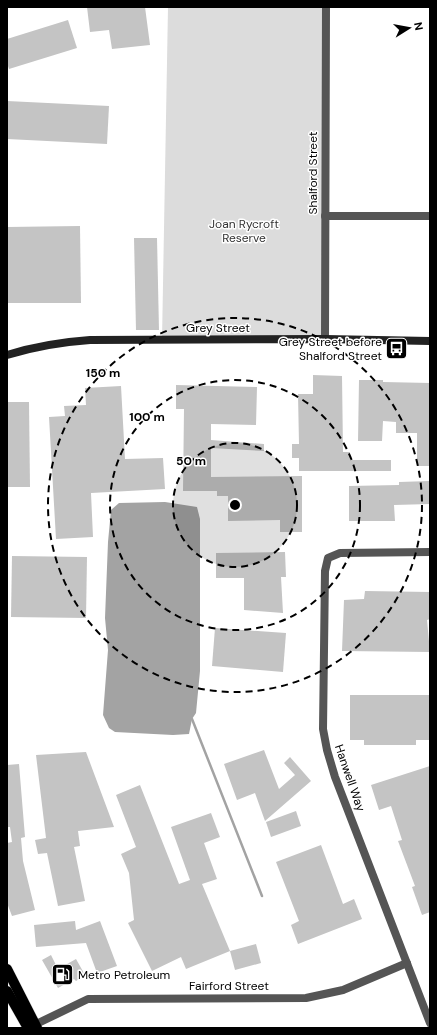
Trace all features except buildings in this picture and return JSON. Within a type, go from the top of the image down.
[{"type":"main road","points":[[7,969],[32,1027]]},
{"type":"main road","points":[[7,991],[32,1027]]},
{"type":"street","name":"Shalford Street","points":[[325,339],[326,7]]},
{"type":"street","points":[[325,216],[430,216]]},
{"type":"street","name":"Grey Street","points":[[7,354],[32,347],[60,342],[90,340],[325,339],[430,341]]},
{"type":"street","name":"Hanwell Way","points":[[430,552],[340,552],[328,558],[325,571],[323,729],[327,750],[335,777],[430,1023]]},
{"type":"street","name":"Fairford Street","points":[[32,1027],[88,999],[306,998],[343,990],[407,964]]},
{"type":"green space","name":"Joan Rycroft Reserve","points":[[168,7],[326,7],[325,339],[162,340]]},
{"type":"shaded area","points":[[165,502],[197,507],[200,519],[200,671],[196,713],[192,719],[189,734],[173,735],[115,732],[109,728],[103,715],[108,650],[105,618],[108,542],[111,510],[119,503]]},
{"type":"waterway","points":[[192,719],[262,896]]},
{"type":"place","name":"Grey Street before Shalford Street","points":[[397,349]]},
{"type":"place","name":"Metro Petroleum","points":[[63,975]]}]
